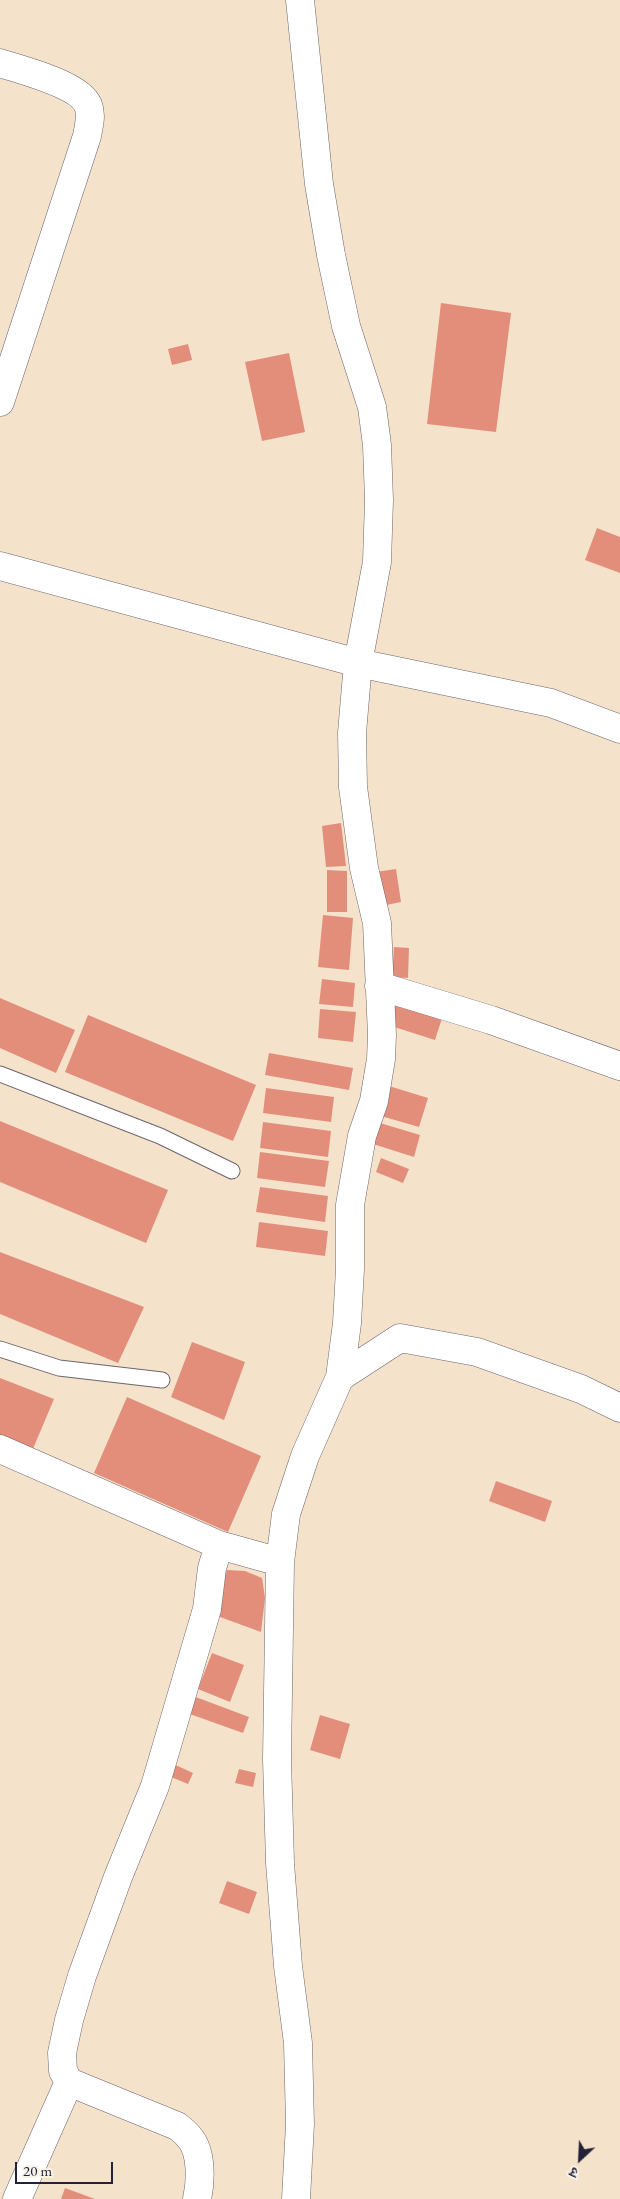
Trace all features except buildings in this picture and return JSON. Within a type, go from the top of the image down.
[{"type":"street","points":[[296,2199],[300,2124],[298,2043],[288,1966],[280,1862],[278,1759],[280,1562],[286,1514],[305,1456],[340,1377],[347,1323],[350,1269],[350,1205],[362,1136],[374,1101],[381,1059],[377,923],[364,868],[353,787],[352,733],[358,663],[377,562],[379,500],[377,445],[372,407],[346,326],[331,255],[319,184],[300,0]]},
{"type":"street","points":[[0,63],[70,88],[88,104],[90,117],[87,136],[0,402]]},
{"type":"street","points":[[0,566],[358,663],[551,703],[620,729]]},
{"type":"street","points":[[379,986],[491,1020],[620,1066]]},
{"type":"street","points":[[340,1377],[400,1338],[476,1352],[581,1389],[620,1408]]},
{"type":"street","points":[[0,1449],[219,1545],[280,1562]]},
{"type":"street","points":[[197,2199],[199,2191],[198,2154],[190,2138],[177,2126],[69,2082],[63,2071],[62,2053],[69,2020],[82,1976],[118,1877],[155,1786],[204,1618],[212,1568],[219,1545]]},
{"type":"street","points":[[17,2199],[69,2082]]},
{"type":"lane","points":[[0,1074],[160,1136],[232,1171]]},
{"type":"lane","points":[[0,1349],[59,1368],[162,1380]]}]
